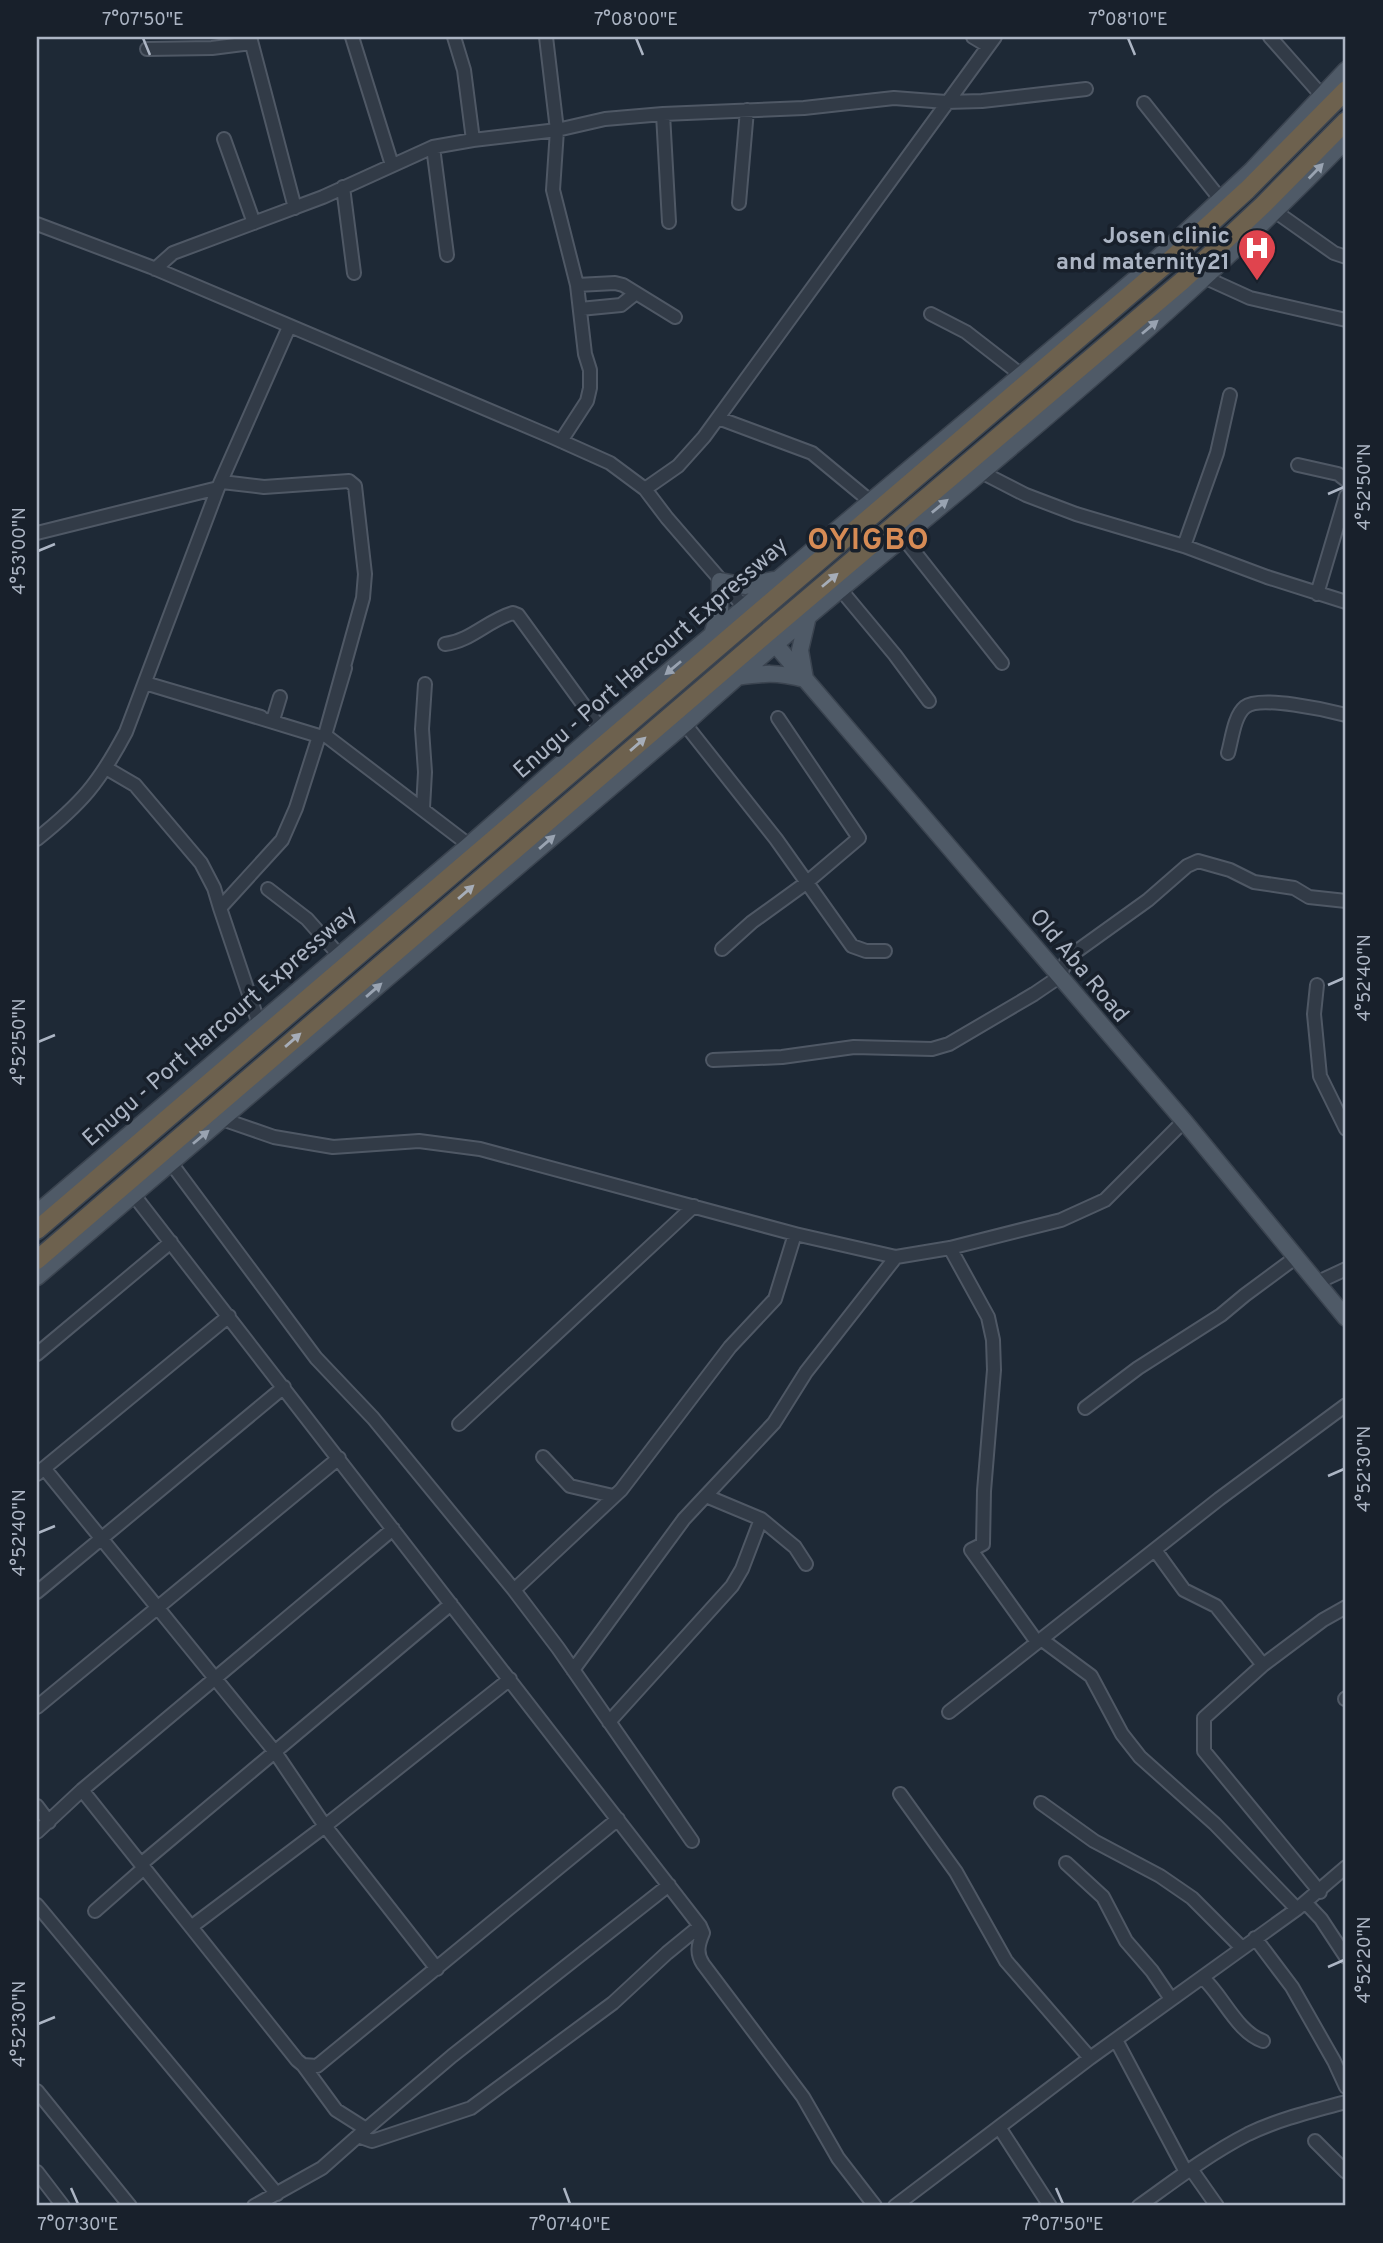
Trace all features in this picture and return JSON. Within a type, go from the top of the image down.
[{"type":"highway","name":"Enugu - Port Harcourt Expressway","points":[[37,1230],[1166,264],[1247,190],[1346,90]]},
{"type":"highway","points":[[37,1260],[755,643],[1117,346],[1346,121]]},
{"type":"main road","name":"Enugu - Port Harcourt Expressway","points":[[37,1213],[744,607],[1135,278],[1221,200],[1346,70]]},
{"type":"main road","points":[[37,1277],[685,724],[736,677],[981,472],[1117,346],[1206,278],[1276,212],[1346,140]]},
{"type":"main road","points":[[712,635],[720,610],[720,580],[745,586],[777,579]]},
{"type":"main road","points":[[736,677],[783,673],[805,679],[800,650],[808,616]]},
{"type":"main road","name":"Old Aba Road","points":[[775,644],[1184,1121],[1346,1318]]},
{"type":"street","points":[[352,37],[391,165]]},
{"type":"street","points":[[454,37],[464,70],[473,139]]},
{"type":"street","points":[[546,37],[557,130],[553,190],[577,285],[585,354],[590,370],[587,401],[561,441]]},
{"type":"street","points":[[645,489],[678,466],[718,418],[991,41],[972,37]]},
{"type":"street","points":[[1270,37],[1322,97]]},
{"type":"street","points":[[147,49],[201,48],[251,40],[295,208]]},
{"type":"street","points":[[155,269],[173,253],[295,208],[433,148],[473,139],[557,130],[605,119],[663,114],[817,107],[894,98],[946,103],[1086,89]]},
{"type":"street","points":[[1144,103],[1221,200]]},
{"type":"street","points":[[739,203],[747,110]]},
{"type":"street","points":[[663,114],[669,222]]},
{"type":"street","points":[[225,139],[254,223]]},
{"type":"street","points":[[433,148],[447,256]]},
{"type":"street","points":[[343,187],[354,273]]},
{"type":"street","points":[[1276,212],[1325,247],[1346,257]]},
{"type":"street","points":[[37,224],[155,269],[610,464],[645,489],[744,607]]},
{"type":"street","points":[[1206,278],[1250,298],[1346,320]]},
{"type":"street","points":[[577,285],[615,282],[675,317]]},
{"type":"street","points":[[580,309],[621,305],[636,293]]},
{"type":"street","points":[[931,314],[966,332],[1020,374]]},
{"type":"street","points":[[37,839],[86,796],[106,768],[126,732],[220,485],[289,327]]},
{"type":"street","points":[[1184,547],[1217,453],[1230,395]]},
{"type":"street","points":[[718,418],[812,453],[870,501]]},
{"type":"street","points":[[1298,465],[1338,474],[1346,480]]},
{"type":"street","points":[[981,472],[1026,495],[1076,514],[1346,602]]},
{"type":"street","points":[[37,533],[220,485],[264,487],[349,481],[355,486],[365,574],[363,597],[345,668],[282,841],[220,908]]},
{"type":"street","points":[[1317,594],[1346,496]]},
{"type":"street","points":[[902,536],[1002,663]]},
{"type":"street","points":[[841,590],[929,701]]},
{"type":"street","points":[[445,644],[467,638],[513,612],[518,615],[601,729]]},
{"type":"street","points":[[145,683],[322,735],[469,845]]},
{"type":"street","points":[[423,808],[425,772],[422,729],[425,684]]},
{"type":"street","points":[[267,719],[281,697]]},
{"type":"street","points":[[1228,752],[1242,710],[1247,705],[1274,703],[1346,715]]},
{"type":"street","points":[[722,949],[751,922],[806,883],[859,838],[778,718]]},
{"type":"street","points":[[685,724],[759,817],[852,946],[866,951],[885,951]]},
{"type":"street","points":[[106,768],[135,785],[201,863],[214,888],[259,1024]]},
{"type":"street","points":[[713,1060],[782,1058],[855,1047],[932,1049],[949,1044],[1034,995],[1059,977],[1066,962],[1077,951],[1147,900],[1187,866],[1198,861],[1230,870],[1254,882],[1294,888],[1309,897],[1346,901]]},
{"type":"street","points":[[268,889],[307,919],[339,955]]},
{"type":"street","points":[[1317,985],[1314,1014],[1320,1076],[1346,1129]]},
{"type":"street","points":[[222,1119],[274,1137],[333,1147],[419,1141],[480,1149],[795,1234],[896,1257],[950,1248],[1061,1220],[1105,1200],[1184,1121]]},
{"type":"street","points":[[171,1163],[316,1357],[373,1418],[514,1590],[692,1841]]},
{"type":"street","points":[[133,1194],[701,1926],[703,1933],[698,1956],[803,2097],[838,2158],[875,2206]]},
{"type":"street","points":[[459,1424],[694,1206]]},
{"type":"street","points":[[514,1590],[621,1490],[730,1347],[775,1299],[795,1234]]},
{"type":"street","points":[[37,1354],[171,1242]]},
{"type":"street","points":[[950,1248],[988,1317],[993,1340],[994,1370],[984,1491],[983,1544],[971,1550],[1039,1640],[1091,1676],[1122,1734],[1140,1757],[1301,1906],[1321,1919],[1346,1957]]},
{"type":"street","points":[[573,1670],[670,1536],[774,1423],[806,1372],[896,1257]]},
{"type":"street","points":[[1085,1408],[1138,1368],[1221,1315],[1295,1258]]},
{"type":"street","points":[[1317,1283],[1346,1269]]},
{"type":"street","points":[[229,1316],[41,1471],[103,1537],[216,1677],[436,1969]]},
{"type":"street","points":[[37,1592],[284,1387]]},
{"type":"street","points":[[949,1712],[1155,1550],[1346,1405]]},
{"type":"street","points":[[543,1457],[570,1486],[613,1496]]},
{"type":"street","points":[[37,1707],[338,1458]]},
{"type":"street","points":[[706,1496],[761,1519],[795,1547],[806,1564]]},
{"type":"street","points":[[609,1722],[732,1586],[742,1569],[761,1519]]},
{"type":"street","points":[[37,1832],[82,1790],[393,1529]]},
{"type":"street","points":[[1155,1550],[1184,1590],[1216,1606],[1263,1665]]},
{"type":"street","points":[[95,1911],[142,1866],[451,1604]]},
{"type":"street","points":[[1320,1892],[1204,1751],[1204,1718],[1263,1665],[1323,1620],[1346,1607]]},
{"type":"street","points":[[191,1927],[326,1826],[510,1679]]},
{"type":"street","points":[[82,1790],[303,2065],[336,2110],[372,2141],[471,2108],[613,2003],[701,1926]]},
{"type":"street","points":[[900,1794],[956,1872],[1006,1961],[1090,2058]]},
{"type":"street","points":[[1041,1803],[1094,1841],[1160,1876],[1192,1898],[1242,1948]]},
{"type":"street","points":[[37,1806],[49,1822]]},
{"type":"street","points":[[303,2065],[317,2066],[618,1819]]},
{"type":"street","points":[[1066,1863],[1103,1897],[1126,1941],[1152,1971],[1171,1999]]},
{"type":"street","points":[[899,2205],[1090,2058],[1320,1892],[1346,1867]]},
{"type":"street","points":[[254,2206],[322,2168],[452,2056],[669,1885]]},
{"type":"street","points":[[37,1905],[277,2194]]},
{"type":"street","points":[[1255,1938],[1292,1987],[1346,2087]]},
{"type":"street","points":[[1203,1978],[1243,2026],[1263,2041]]},
{"type":"street","points":[[1116,2040],[1189,2171],[1217,2206]]},
{"type":"street","points":[[37,2091],[130,2206]]},
{"type":"street","points":[[1139,2206],[1247,2135],[1290,2117],[1346,2102]]},
{"type":"street","points":[[999,2127],[1050,2206]]},
{"type":"street","points":[[1315,2141],[1346,2172]]},
{"type":"street","points":[[37,2172],[63,2206]]},
{"type":"place","name":"Josen clinic and maternity21","points":[[1257,282]]},
{"type":"district","name":"OYIGBO","points":[[869,539]]}]
